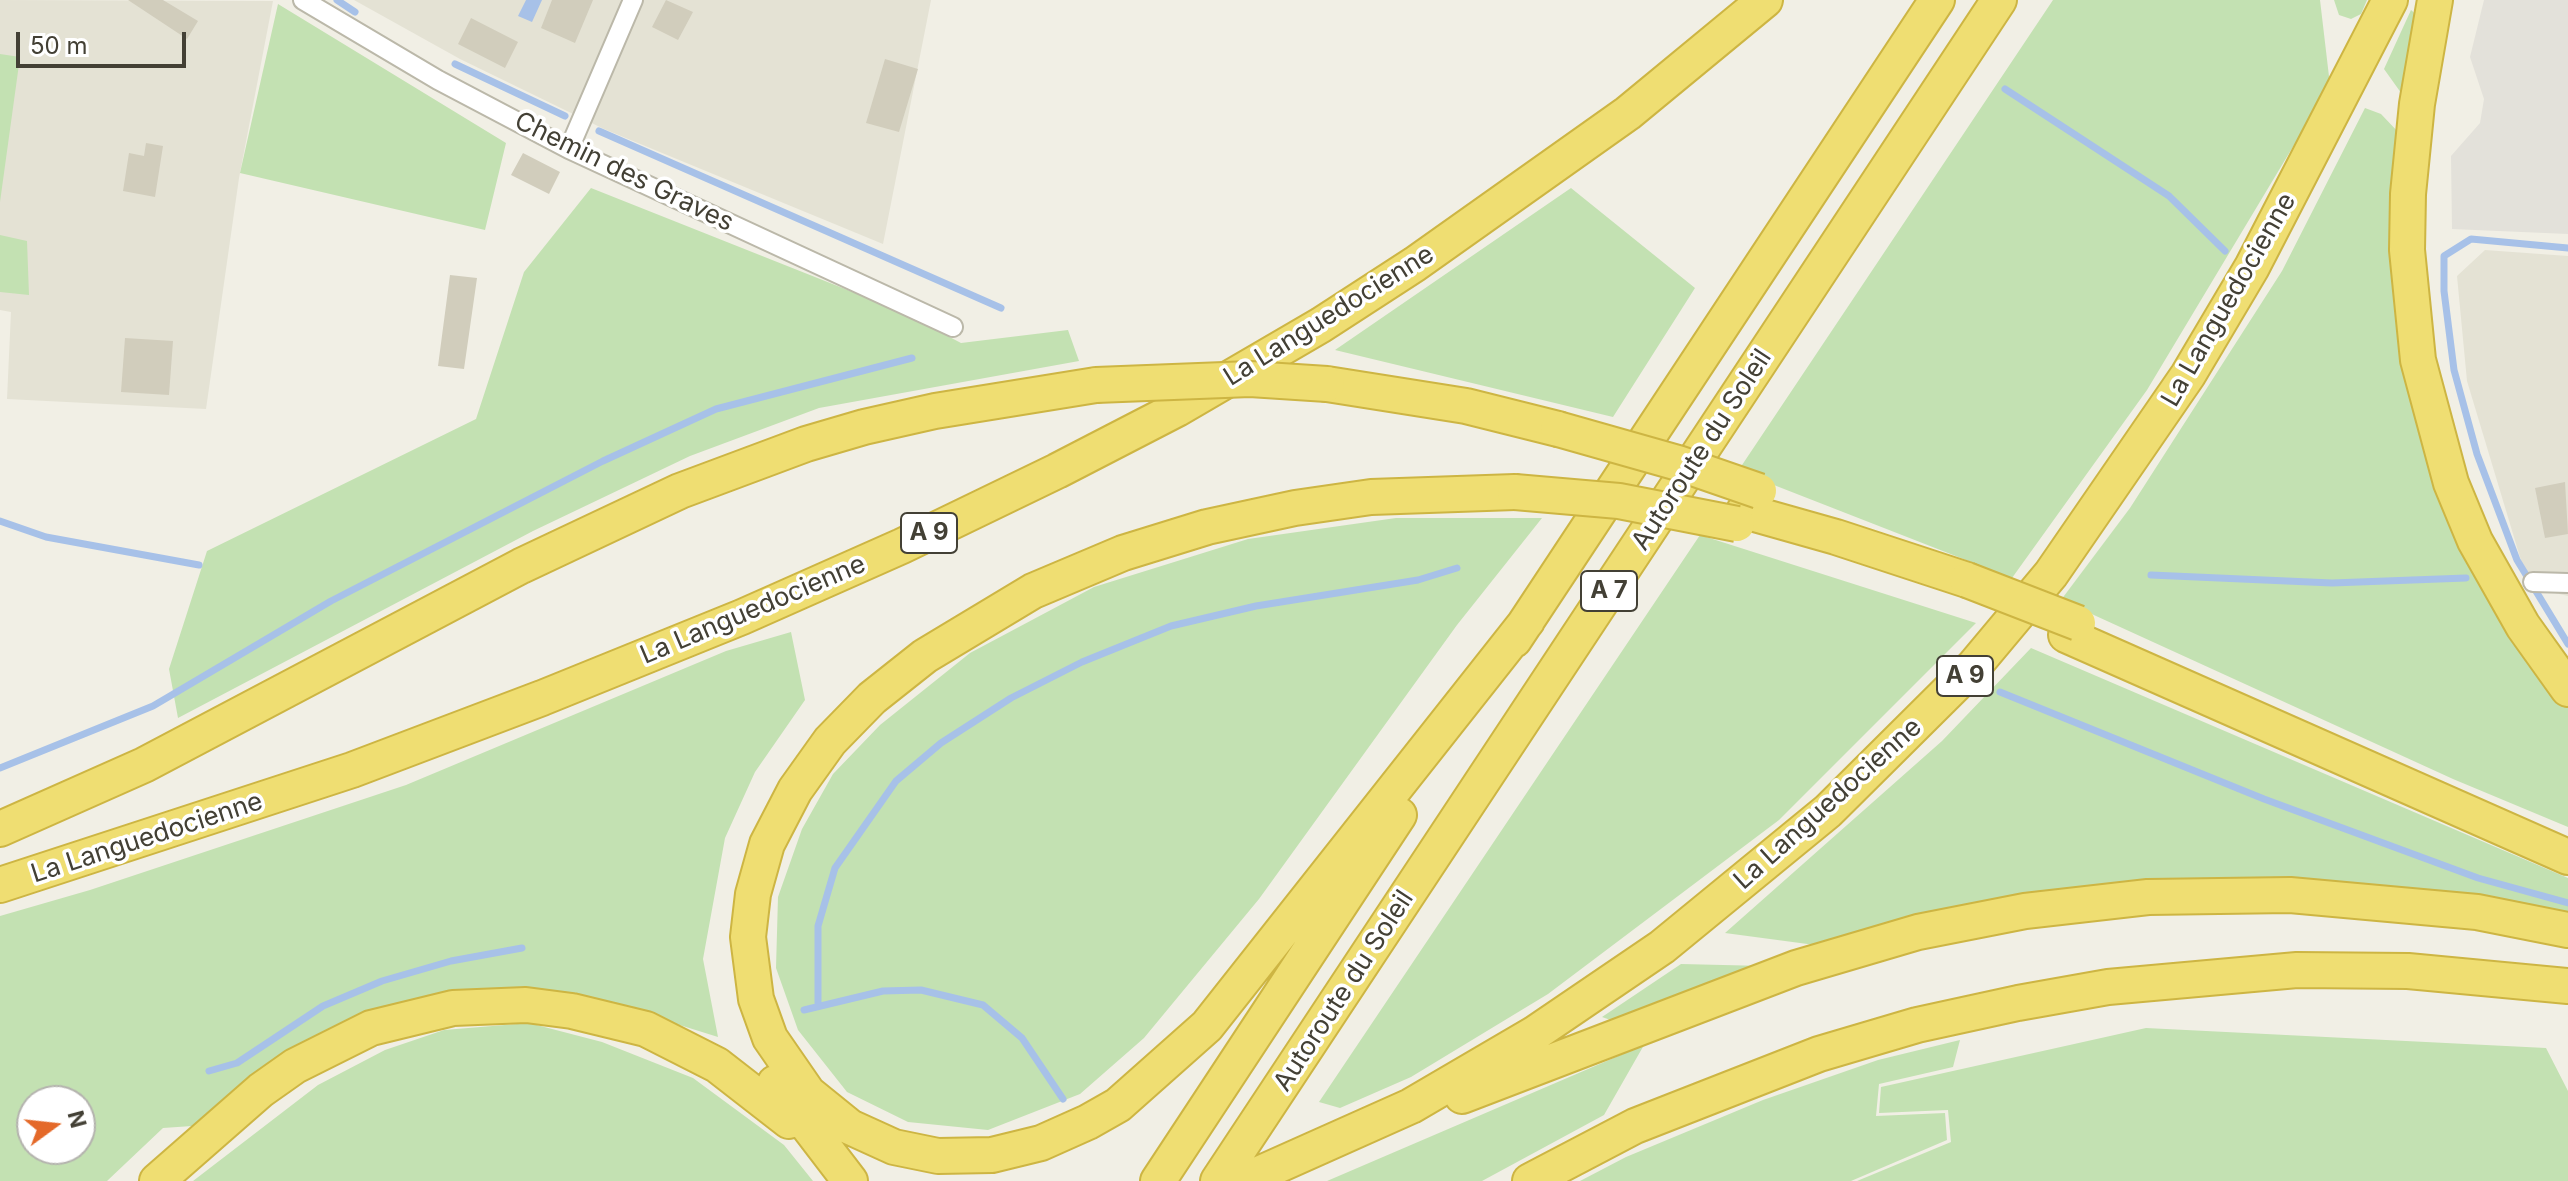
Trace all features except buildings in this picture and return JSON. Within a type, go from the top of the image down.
[{"type":"highway","name":"La Languedocienne","points":[[0,885],[352,770],[542,698],[742,617],[1057,471],[1177,409],[1321,325],[1415,264],[1628,113],[1765,0]]},
{"type":"highway","name":"Autoroute du Soleil","points":[[1158,1181],[1937,0]]},
{"type":"highway","name":"Autoroute du Soleil","points":[[1218,1181],[1999,0]]},
{"type":"highway","name":"La Languedocienne","points":[[1243,1181],[1411,1106],[1482,1065],[1662,947],[1819,820],[1974,666],[2051,574],[2188,375],[2252,267],[2390,0]]},
{"type":"highway","points":[[2435,0],[2417,104],[2408,194],[2407,250],[2418,360],[2446,468],[2475,541],[2523,626],[2568,689]]},
{"type":"highway","points":[[0,829],[144,765],[521,566],[680,491],[806,444],[935,411],[1096,385],[1250,379],[1327,384],[1466,406],[1678,463],[1747,509]]},
{"type":"highway","points":[[850,1181],[754,1048],[738,1007],[730,933],[737,881],[768,801],[806,745],[851,697],[925,638],[981,603],[1093,549],[1142,531],[1256,500],[1326,488],[1420,479],[1645,490],[1747,509],[1954,580],[2568,840]]},
{"type":"highway","points":[[1519,485],[1346,500],[1207,527],[1123,553],[1033,591],[925,656],[872,698],[830,741],[795,790],[767,844],[753,894],[748,937],[756,999],[770,1038],[808,1093],[850,1127],[894,1147],[938,1156],[992,1155],[1041,1143],[1088,1122],[1118,1105],[1207,1026],[1527,621]]},
{"type":"highway","points":[[2072,629],[2568,857]]},
{"type":"highway","points":[[1323,1147],[1796,968],[1918,932],[2011,913],[2148,897],[2290,895],[2477,912],[2568,930]]},
{"type":"highway","points":[[1530,1181],[1635,1126],[1778,1069],[1917,1025],[2018,1003],[2108,987],[2297,970],[2408,971],[2568,986]]},
{"type":"highway","points":[[157,1181],[261,1090],[329,1046],[371,1028],[413,1016],[487,1006],[526,1005],[572,1011],[646,1029],[728,1073],[827,1152]]},
{"type":"street","name":"Chemin des Graves","points":[[303,0],[438,80],[569,149],[953,327]]},
{"type":"street","points":[[569,149],[633,0]]},
{"type":"street","points":[[2533,582],[2568,583]]},
{"type":"shaded area","points":[[0,0],[273,1],[239,178],[206,409],[7,399],[11,312],[0,310]]},
{"type":"shaded area","points":[[354,0],[931,0],[883,244],[604,129],[460,59]]},
{"type":"shaded area","points":[[2484,0],[2568,0],[2568,234],[2452,229],[2451,156],[2480,123],[2484,99],[2470,57]]},
{"type":"shaded area","points":[[2485,250],[2568,256],[2568,596],[2529,587],[2467,381],[2457,276]]},
{"type":"green space","points":[[2053,0],[2320,0],[2330,85],[2147,390],[2012,578],[1738,471]]},
{"type":"green space","points":[[2334,0],[2367,0],[2361,14],[2351,19],[2339,15]]},
{"type":"green space","points":[[278,4],[506,143],[485,230],[240,173]]},
{"type":"green space","points":[[2411,10],[2418,16],[2404,97],[2384,69]]},
{"type":"green space","points":[[0,54],[20,57],[0,202]]},
{"type":"green space","points":[[2365,108],[2381,114],[2400,134],[2425,437],[2568,702],[2568,827],[2453,779],[2061,600],[2130,508],[2282,271]]},
{"type":"green space","points":[[591,188],[898,310],[961,343],[1068,330],[1079,361],[819,408],[690,456],[533,531],[178,718],[169,669],[207,551],[476,419],[524,272]]},
{"type":"green space","points":[[1571,188],[1695,288],[1613,417],[1335,350]]},
{"type":"green space","points":[[0,235],[27,241],[29,295],[0,292]]},
{"type":"green space","points":[[1396,518],[1542,518],[1457,625],[1259,899],[1144,1038],[1080,1094],[988,1130],[908,1122],[847,1092],[798,1030],[776,968],[778,897],[802,829],[833,774],[880,725],[970,653],[1094,587],[1248,539]]},
{"type":"green space","points":[[1700,535],[1976,623],[1779,820],[1548,994],[1411,1077],[1340,1108],[1319,1102]]},
{"type":"green space","points":[[791,632],[805,700],[755,772],[725,838],[703,959],[718,1037],[590,997],[449,992],[275,1061],[192,1126],[163,1128],[107,1181],[0,1181],[0,916],[90,890],[406,785],[726,651]]},
{"type":"green space","points":[[2031,648],[2568,878],[2568,918],[2279,883],[1830,947],[1725,933],[1942,741]]},
{"type":"green space","points":[[1681,964],[1765,966],[1616,1022],[1602,1017]]},
{"type":"green space","points":[[529,1023],[602,1042],[693,1078],[784,1145],[813,1181],[193,1181],[318,1085],[385,1050],[444,1030]]},
{"type":"green space","points":[[2146,1028],[2546,1048],[2568,1091],[2568,1181],[1857,1181],[1951,1142],[1948,1110],[1879,1113],[1881,1087]]},
{"type":"green space","points":[[1960,1040],[1953,1067],[1879,1084],[1876,1116],[1945,1113],[1947,1140],[1851,1181],[1580,1181],[1626,1157],[1763,1100],[1878,1060]]},
{"type":"green space","points":[[1644,1045],[1604,1115],[1482,1181],[1327,1181]]},
{"type":"water","points":[[526,0],[542,0],[532,22],[518,16]]},
{"type":"waterway","points":[[337,0],[355,12]]},
{"type":"waterway","points":[[455,64],[565,116]]},
{"type":"waterway","points":[[2005,89],[2169,196],[2225,251]]},
{"type":"waterway","points":[[599,131],[1001,308]]},
{"type":"waterway","points":[[2568,248],[2471,239],[2444,256],[2444,291],[2454,370],[2477,454],[2517,560],[2568,644]]},
{"type":"waterway","points":[[0,768],[153,706],[331,601],[603,461],[716,409],[912,358]]},
{"type":"waterway","points":[[0,521],[46,537],[199,565]]},
{"type":"waterway","points":[[818,1006],[818,926],[835,868],[896,781],[941,743],[1011,698],[1082,662],[1171,626],[1256,606],[1418,580],[1457,568]]},
{"type":"waterway","points":[[2151,575],[2332,583],[2466,578]]},
{"type":"waterway","points":[[2000,692],[2264,799],[2478,878],[2568,903]]},
{"type":"waterway","points":[[209,1071],[237,1063],[323,1006],[382,981],[451,961],[522,948]]},
{"type":"waterway","points":[[804,1010],[883,991],[921,990],[983,1005],[1022,1038],[1063,1099]]}]
